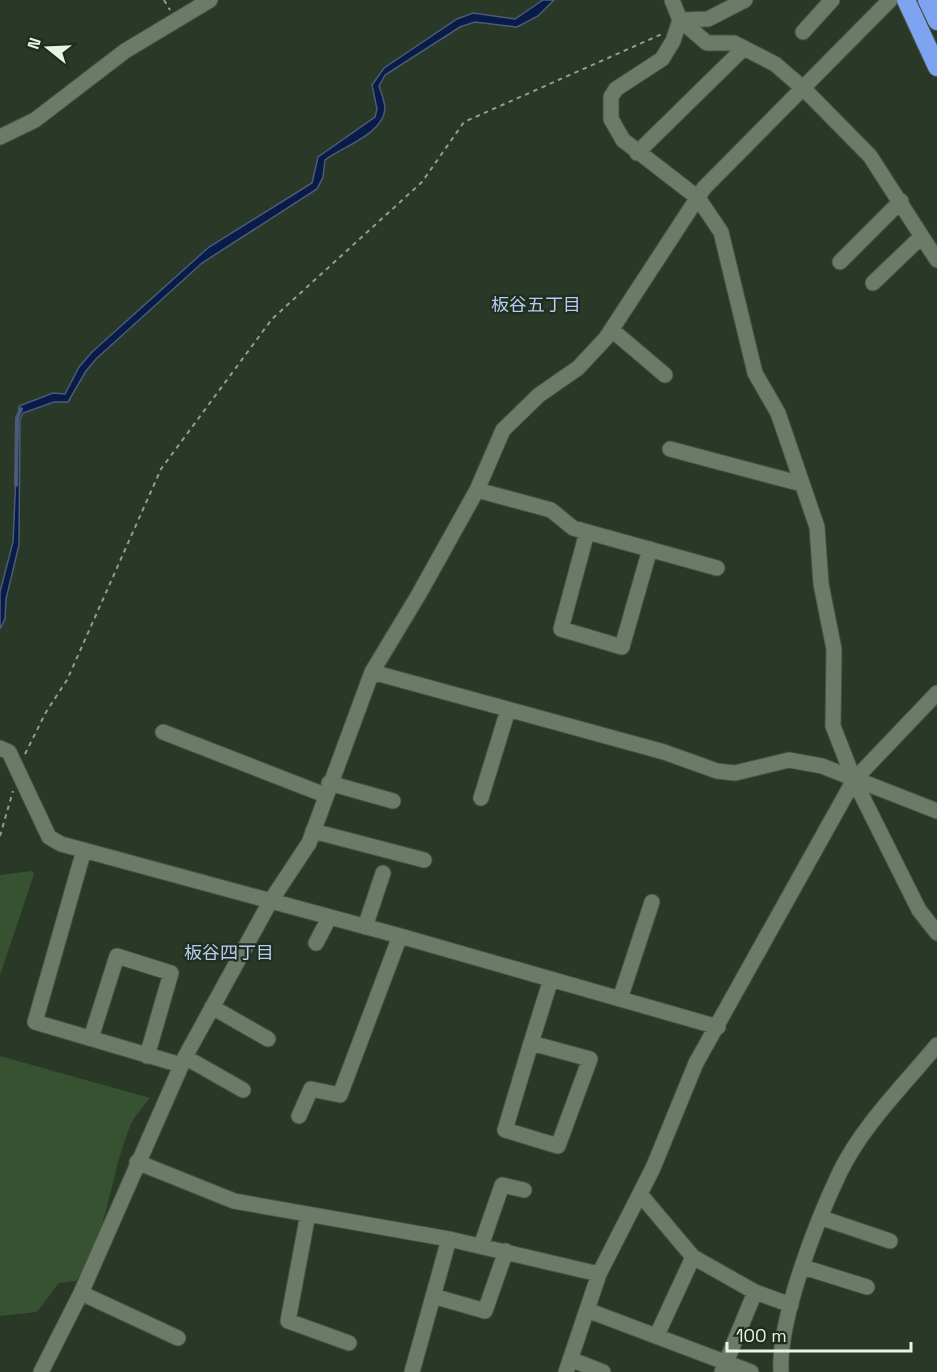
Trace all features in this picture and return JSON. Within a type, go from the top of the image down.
[{"type":"highway","points":[[906,0],[937,66]]},
{"type":"highway","points":[[927,0],[937,21]]},
{"type":"street","points":[[0,137],[35,120],[125,51],[210,0]]},
{"type":"street","points":[[672,0],[677,26],[673,41],[662,59],[622,83],[611,97],[611,119],[622,140],[698,198],[721,232],[755,373],[778,413],[817,527],[821,584],[834,649],[833,726],[854,780],[919,910],[937,933]]},
{"type":"street","points":[[677,26],[708,19],[745,0]]},
{"type":"street","points":[[803,32],[832,0]]},
{"type":"street","points":[[41,1372],[81,1293],[183,1061],[270,902],[309,843],[372,672],[477,490],[503,430],[539,395],[578,368],[612,330],[704,189],[804,89],[881,5]]},
{"type":"street","points":[[677,26],[708,43],[734,43],[775,64],[804,89],[870,156],[937,260]]},
{"type":"street","points":[[637,153],[743,49]]},
{"type":"street","points":[[840,261],[901,201]]},
{"type":"street","points":[[873,283],[921,237]]},
{"type":"street","points":[[612,330],[665,375]]},
{"type":"street","points":[[670,449],[802,484]]},
{"type":"street","points":[[477,490],[550,510],[573,528],[717,568]]},
{"type":"street","points":[[587,532],[561,628],[622,646],[650,549]]},
{"type":"street","points":[[372,672],[664,752],[717,771],[735,773],[789,760],[822,766],[937,811]]},
{"type":"street","points":[[603,1372],[568,1365],[599,1274],[640,1194],[696,1064],[854,780],[937,693]]},
{"type":"street","points":[[481,798],[508,710]]},
{"type":"street","points":[[163,732],[327,789],[393,801]]},
{"type":"street","points":[[0,748],[9,752],[49,837],[61,844],[400,936],[718,1027]]},
{"type":"street","points":[[313,831],[424,860]]},
{"type":"street","points":[[84,850],[35,1022],[147,1056],[183,1061],[243,1090]]},
{"type":"street","points":[[365,927],[383,873]]},
{"type":"street","points":[[620,999],[652,902]]},
{"type":"street","points":[[316,942],[329,918]]},
{"type":"street","points":[[299,1116],[311,1089],[340,1095],[400,936]]},
{"type":"street","points":[[92,1038],[117,956],[171,973],[147,1056]]},
{"type":"street","points":[[531,1043],[590,1059],[558,1146],[505,1130],[550,979]]},
{"type":"street","points":[[212,1007],[268,1039]]},
{"type":"street","points":[[781,1372],[780,1355],[791,1305],[803,1267],[841,1171],[868,1128],[937,1045]]},
{"type":"street","points":[[137,1162],[234,1201],[449,1239],[599,1274]]},
{"type":"street","points":[[481,1246],[502,1185],[524,1191]]},
{"type":"street","points":[[640,1194],[693,1257],[755,1292],[791,1305]]},
{"type":"street","points":[[308,1214],[288,1321],[349,1343]]},
{"type":"street","points":[[822,1218],[890,1241]]},
{"type":"street","points":[[412,1372],[449,1239]]},
{"type":"street","points":[[433,1296],[485,1311],[506,1251]]},
{"type":"street","points":[[657,1335],[693,1257]]},
{"type":"street","points":[[803,1267],[867,1287]]},
{"type":"street","points":[[724,1367],[755,1292]]},
{"type":"street","points":[[81,1293],[178,1338]]},
{"type":"street","points":[[587,1310],[657,1335],[724,1367],[751,1372]]},
{"type":"path","points":[[0,836],[19,773],[38,727],[67,680],[162,469],[272,319],[422,182],[464,122],[677,26]]},
{"type":"green space","points":[[32,871],[34,874],[0,975],[0,875]]},
{"type":"green space","points":[[0,1056],[150,1098],[131,1124],[95,1244],[76,1281],[59,1283],[37,1312],[0,1316]]},
{"type":"water","points":[[543,0],[554,0],[538,16],[517,27],[475,22],[460,27],[385,75],[379,86],[385,106],[383,118],[370,133],[325,160],[323,177],[317,189],[202,263],[96,359],[86,371],[68,402],[54,402],[23,413],[20,420],[19,545],[6,599],[5,619],[0,629],[0,592],[13,542],[19,406],[53,393],[65,394],[79,367],[92,352],[209,247],[312,183],[318,157],[375,117],[377,109],[372,85],[384,68],[457,19],[473,13],[515,19]]},
{"type":"waterway","points":[[16,485],[17,418],[21,409]]},
{"type":"district","name":"板谷五丁目","points":[[536,304]]},
{"type":"district","name":"板谷四丁目","points":[[229,952]]}]
